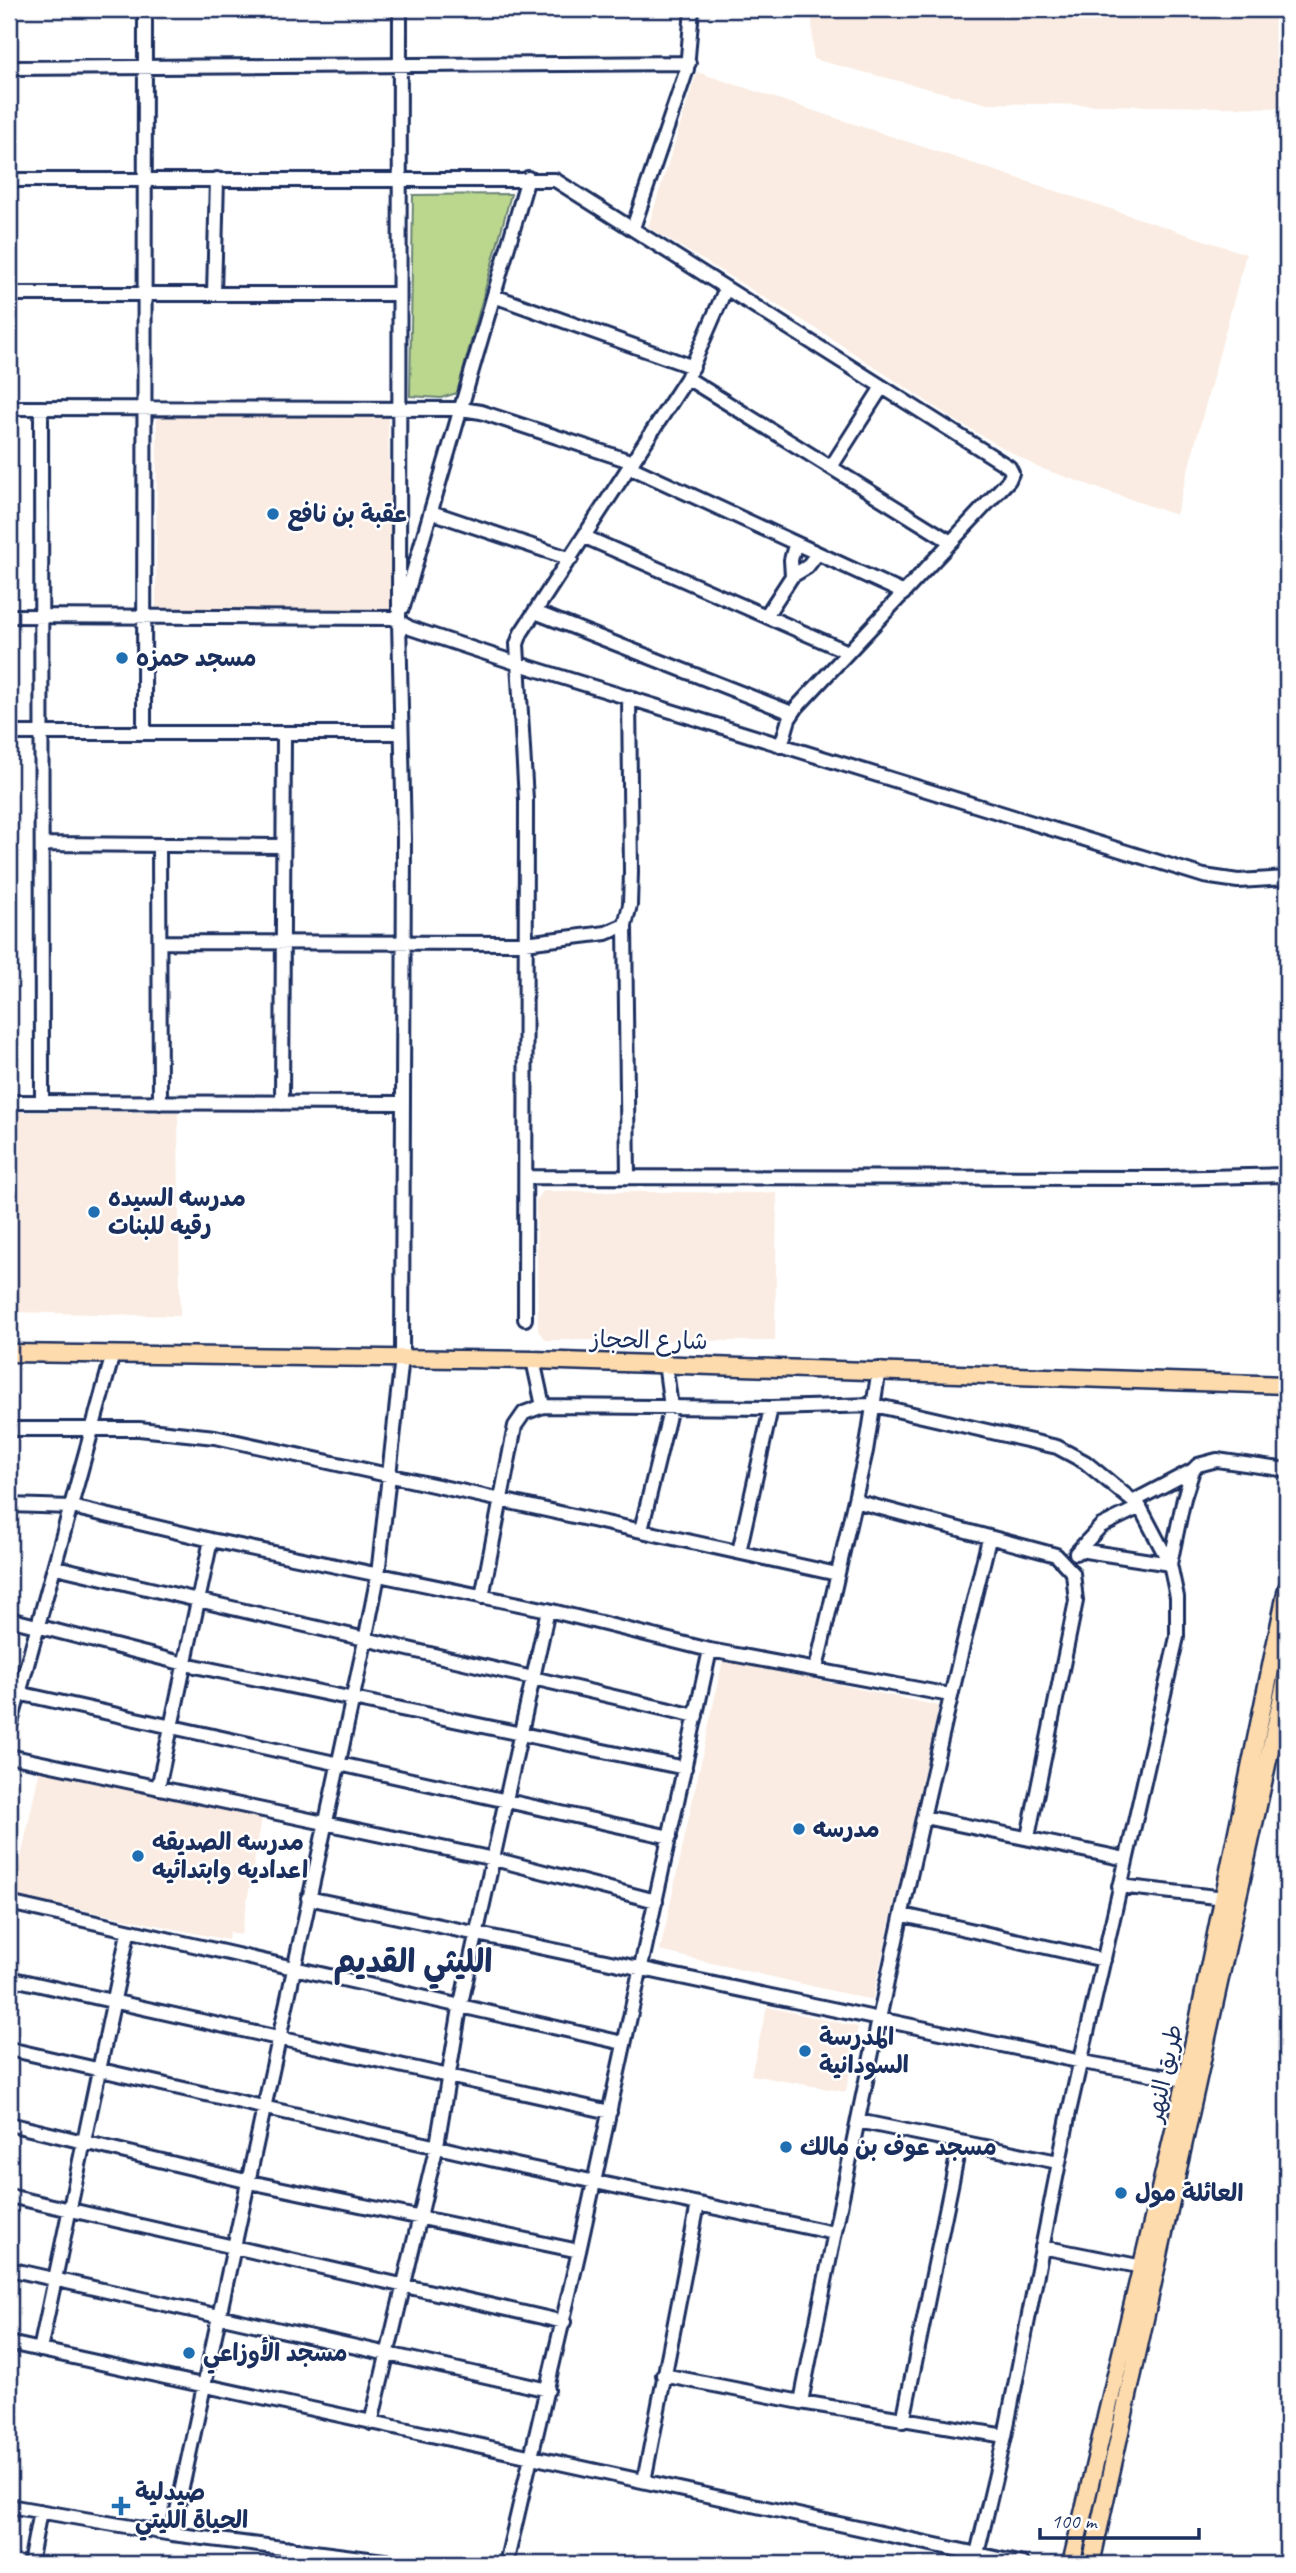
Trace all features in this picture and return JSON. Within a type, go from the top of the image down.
[{"type":"main road","name":"شارع الحجاز","points":[[9,1353],[665,1363],[1287,1385]]},
{"type":"main road","name":"طريق النهر","points":[[1071,2564],[1109,2414],[1116,2374],[1186,2080],[1287,1588]]},
{"type":"main road","name":"طريق النهر","points":[[1091,2564],[1287,1674]]},
{"type":"main road","points":[[1116,2374],[1132,2380]]},
{"type":"street","points":[[144,733],[145,9]]},
{"type":"street","points":[[172,2534],[250,2182],[278,2039],[378,1575],[402,1357],[403,941],[398,409],[400,9]]},
{"type":"street","points":[[633,228],[689,63],[692,9]]},
{"type":"street","points":[[9,68],[689,63]]},
{"type":"street","points":[[399,621],[528,178]]},
{"type":"street","points":[[9,180],[528,178],[559,181],[1011,470],[1009,480],[792,713],[781,746]]},
{"type":"street","points":[[214,294],[216,179]]},
{"type":"street","points":[[524,1319],[526,800],[521,684],[516,663],[521,634],[690,372],[726,288]]},
{"type":"street","points":[[9,294],[399,294]]},
{"type":"street","points":[[494,296],[690,372],[831,467],[951,542]]},
{"type":"street","points":[[831,467],[882,387]]},
{"type":"street","points":[[9,408],[461,409],[481,412],[632,464],[795,545],[904,593]]},
{"type":"street","points":[[41,408],[42,1102]]},
{"type":"street","points":[[431,512],[571,559]]},
{"type":"street","points":[[585,537],[848,652]]},
{"type":"street","points":[[792,576],[791,560],[795,545]]},
{"type":"street","points":[[766,616],[792,576],[807,567],[817,554]]},
{"type":"street","points":[[534,612],[792,713]]},
{"type":"street","points":[[9,616],[387,617],[410,628],[516,663],[1204,876],[1238,881],[1287,878]]},
{"type":"street","points":[[628,1177],[625,925],[631,872],[629,697]]},
{"type":"street","points":[[9,733],[400,733]]},
{"type":"street","points":[[282,1103],[284,733]]},
{"type":"street","points":[[43,845],[282,846]]},
{"type":"street","points":[[159,846],[160,1103]]},
{"type":"street","points":[[160,942],[283,940],[525,943],[606,933],[625,925]]},
{"type":"street","points":[[9,1102],[401,1103]]},
{"type":"street","points":[[526,1177],[1164,1178],[1287,1175]]},
{"type":"street","points":[[9,1730],[14,1692],[56,1567],[91,1429],[114,1354]]},
{"type":"street","points":[[533,1360],[543,1406]]},
{"type":"street","points":[[641,1530],[671,1407],[665,1363]]},
{"type":"street","points":[[816,1669],[855,1501],[879,1369]]},
{"type":"street","points":[[482,1597],[499,1500],[518,1418],[530,1409],[543,1406],[771,1408],[874,1405],[1057,1447],[1086,1462],[1137,1504],[1170,1564],[1177,1597],[1177,1637],[1058,2162],[1005,2436],[985,2558]]},
{"type":"street","points":[[739,1552],[771,1408]]},
{"type":"street","points":[[9,1429],[175,1431],[390,1474],[837,1574]]},
{"type":"street","points":[[1067,1564],[1108,1520],[1204,1462],[1217,1460],[1287,1471]]},
{"type":"street","points":[[1170,1564],[1193,1470]]},
{"type":"street","points":[[855,1501],[1056,1555],[1067,1564],[1077,1586],[1076,1601],[1028,1837]]},
{"type":"street","points":[[9,1505],[72,1507],[211,1540],[548,1610],[710,1650],[950,1695]]},
{"type":"street","points":[[801,2402],[879,2019],[950,1695],[989,1539]]},
{"type":"street","points":[[158,1788],[211,1540]]},
{"type":"street","points":[[1079,1550],[1170,1564]]},
{"type":"street","points":[[56,1567],[696,1716]]},
{"type":"street","points":[[371,2423],[437,2145],[460,2008],[548,1610]]},
{"type":"street","points":[[9,1619],[185,1664],[685,1768]]},
{"type":"street","points":[[506,2564],[596,2181],[623,2043],[710,1650]]},
{"type":"street","points":[[14,1692],[670,1837]]},
{"type":"street","points":[[9,1756],[494,1860],[656,1901]]},
{"type":"street","points":[[924,1817],[1126,1859]]},
{"type":"street","points":[[1119,1886],[1224,1898]]},
{"type":"street","points":[[308,1898],[1082,2062],[1186,2080]]},
{"type":"street","points":[[9,1903],[128,1933],[623,2043]]},
{"type":"street","points":[[903,1915],[1104,1960]]},
{"type":"street","points":[[40,2350],[128,1933]]},
{"type":"street","points":[[9,1979],[610,2112]]},
{"type":"street","points":[[9,2049],[834,2233]]},
{"type":"street","points":[[858,2121],[1058,2162]]},
{"type":"street","points":[[9,2124],[250,2182],[579,2251]]},
{"type":"street","points":[[903,2421],[960,2142]]},
{"type":"street","points":[[9,2196],[564,2322]]},
{"type":"street","points":[[644,2481],[698,2204]]},
{"type":"street","points":[[1042,2247],[1143,2267]]},
{"type":"street","points":[[9,2269],[548,2390]]},
{"type":"street","points":[[9,2343],[985,2558],[1023,2564]]},
{"type":"street","points":[[663,2375],[903,2421],[1005,2436]]},
{"type":"street","points":[[9,2506],[172,2534],[408,2564]]},
{"type":"street","points":[[30,2564],[40,2511]]},
{"type":"street","points":[[288,2564],[292,2548]]},
{"type":"shaded area","points":[[812,9],[1287,9],[1287,108],[984,103],[813,59]]},
{"type":"shaded area","points":[[697,72],[1246,254],[1176,515],[1037,467],[958,422],[820,331],[648,227]]},
{"type":"shaded area","name":"عقبة بن نافع","points":[[157,414],[388,417],[392,611],[156,611]]},
{"type":"shaded area","name":"مدرسه السيده رقيه للبنات","points":[[9,1112],[178,1112],[180,1316],[9,1312]]},
{"type":"shaded area","points":[[543,1191],[777,1193],[775,1341],[546,1340],[538,1331],[536,1201]]},
{"type":"shaded area","name":"مدرسه","points":[[723,1660],[939,1706],[872,2000],[660,1951]]},
{"type":"shaded area","name":"مدرسه الصديقه اعداديه وابتدائيه","points":[[40,1768],[262,1818],[241,1935],[229,1932],[228,1940],[13,1895]]},
{"type":"shaded area","name":"المدرسة السودانية","points":[[767,2007],[858,2027],[846,2092],[751,2075]]},
{"type":"green space","points":[[511,194],[457,393],[441,398],[410,396],[413,195]]},
{"type":"place","name":"عقبة بن نافع","points":[[273,514]]},
{"type":"place","name":"مسجد حمزه","points":[[122,658]]},
{"type":"place","name":"مدرسه السيده رقيه للبنات","points":[[94,1212]]},
{"type":"place","name":"مدرسه","points":[[799,1829]]},
{"type":"place","name":"مدرسه الصديقه اعداديه وابتدائيه","points":[[138,1856]]},
{"type":"place","name":"المدرسة السودانية","points":[[805,2051]]},
{"type":"place","name":"مسجد عوف بن مالك","points":[[786,2147]]},
{"type":"place","name":"العائلة مول","points":[[1121,2193]]},
{"type":"place","name":"مسجد الأوزاعي","points":[[189,2353]]},
{"type":"place","name":"صيدلية الحياة الليتي","points":[[121,2506]]},
{"type":"district","name":"الليثي القديم","points":[[413,1961]]}]
